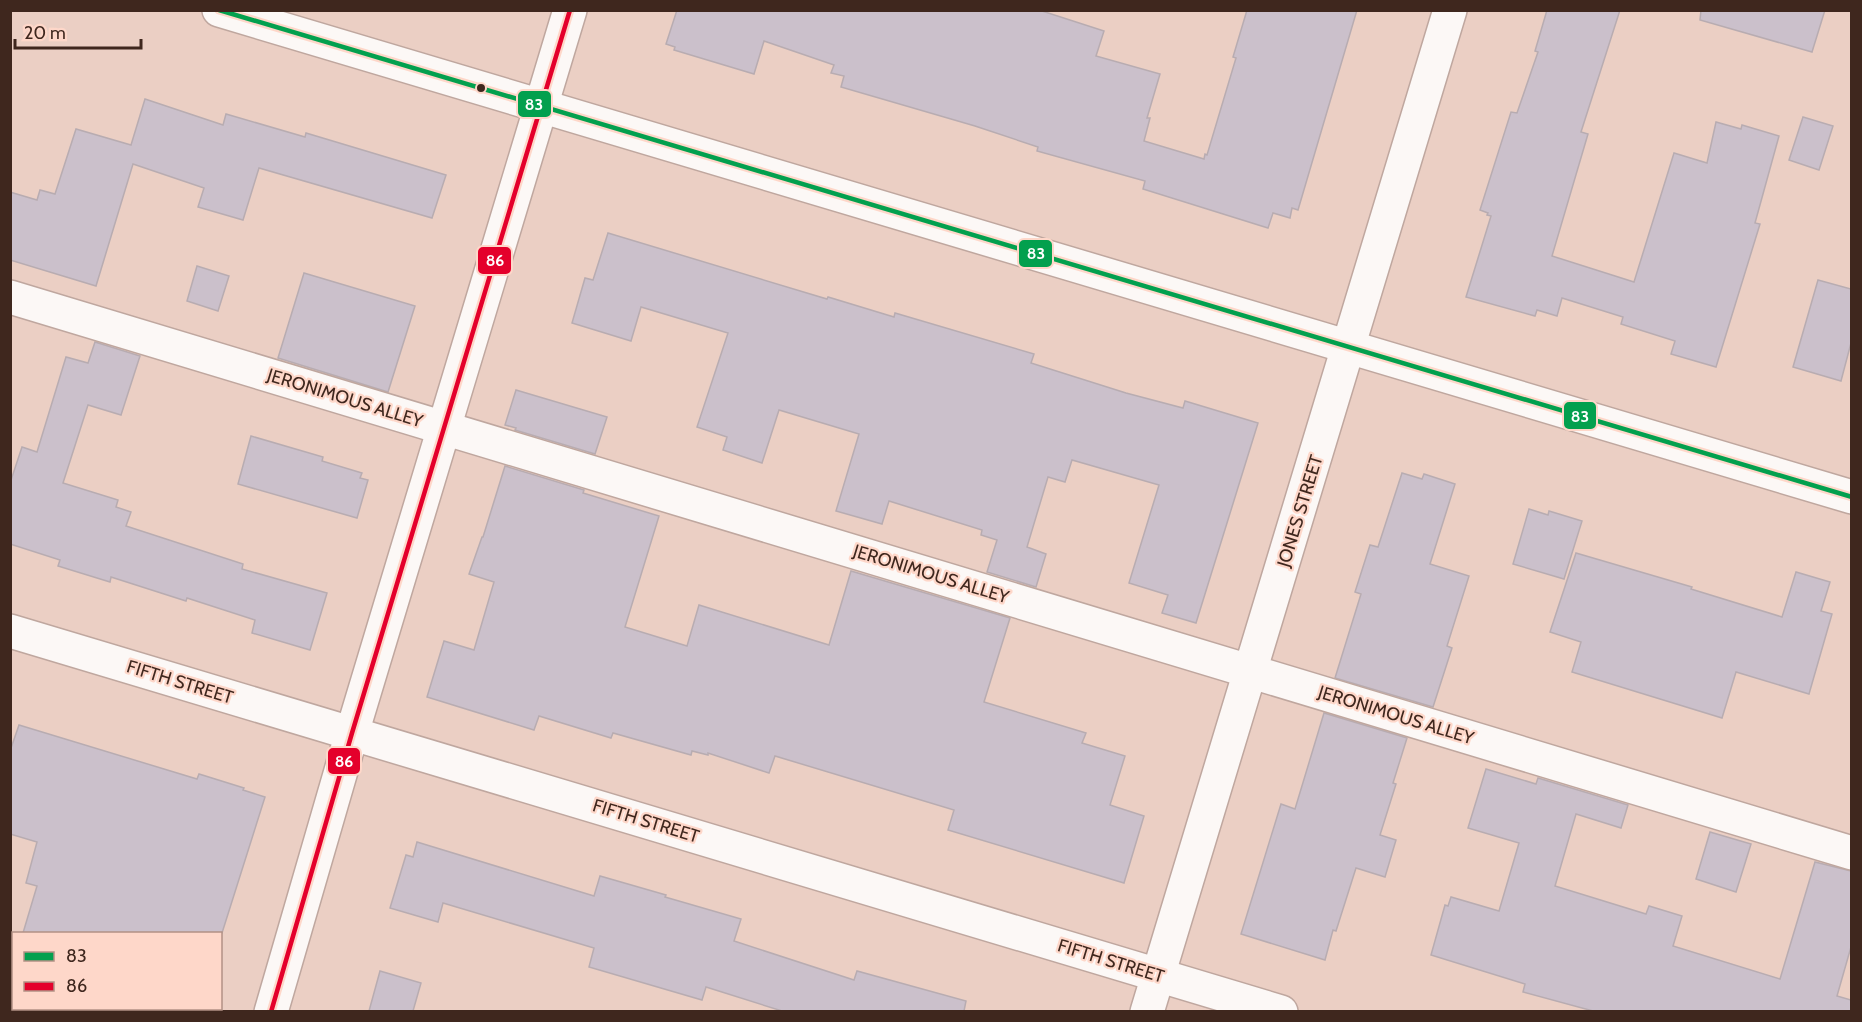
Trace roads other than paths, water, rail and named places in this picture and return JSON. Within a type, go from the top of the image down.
[{"type":"street","points":[[219,10],[1851,497]]},
{"type":"street","points":[[271,1011],[352,733],[570,10]]},
{"type":"street","name":"JONES STREET","points":[[1147,1011],[1450,10]]},
{"type":"street","name":"JERONIMOUS ALLEY","points":[[10,297],[1851,853]]},
{"type":"street","name":"FIFTH STREET","points":[[10,631],[1281,1011]]}]
